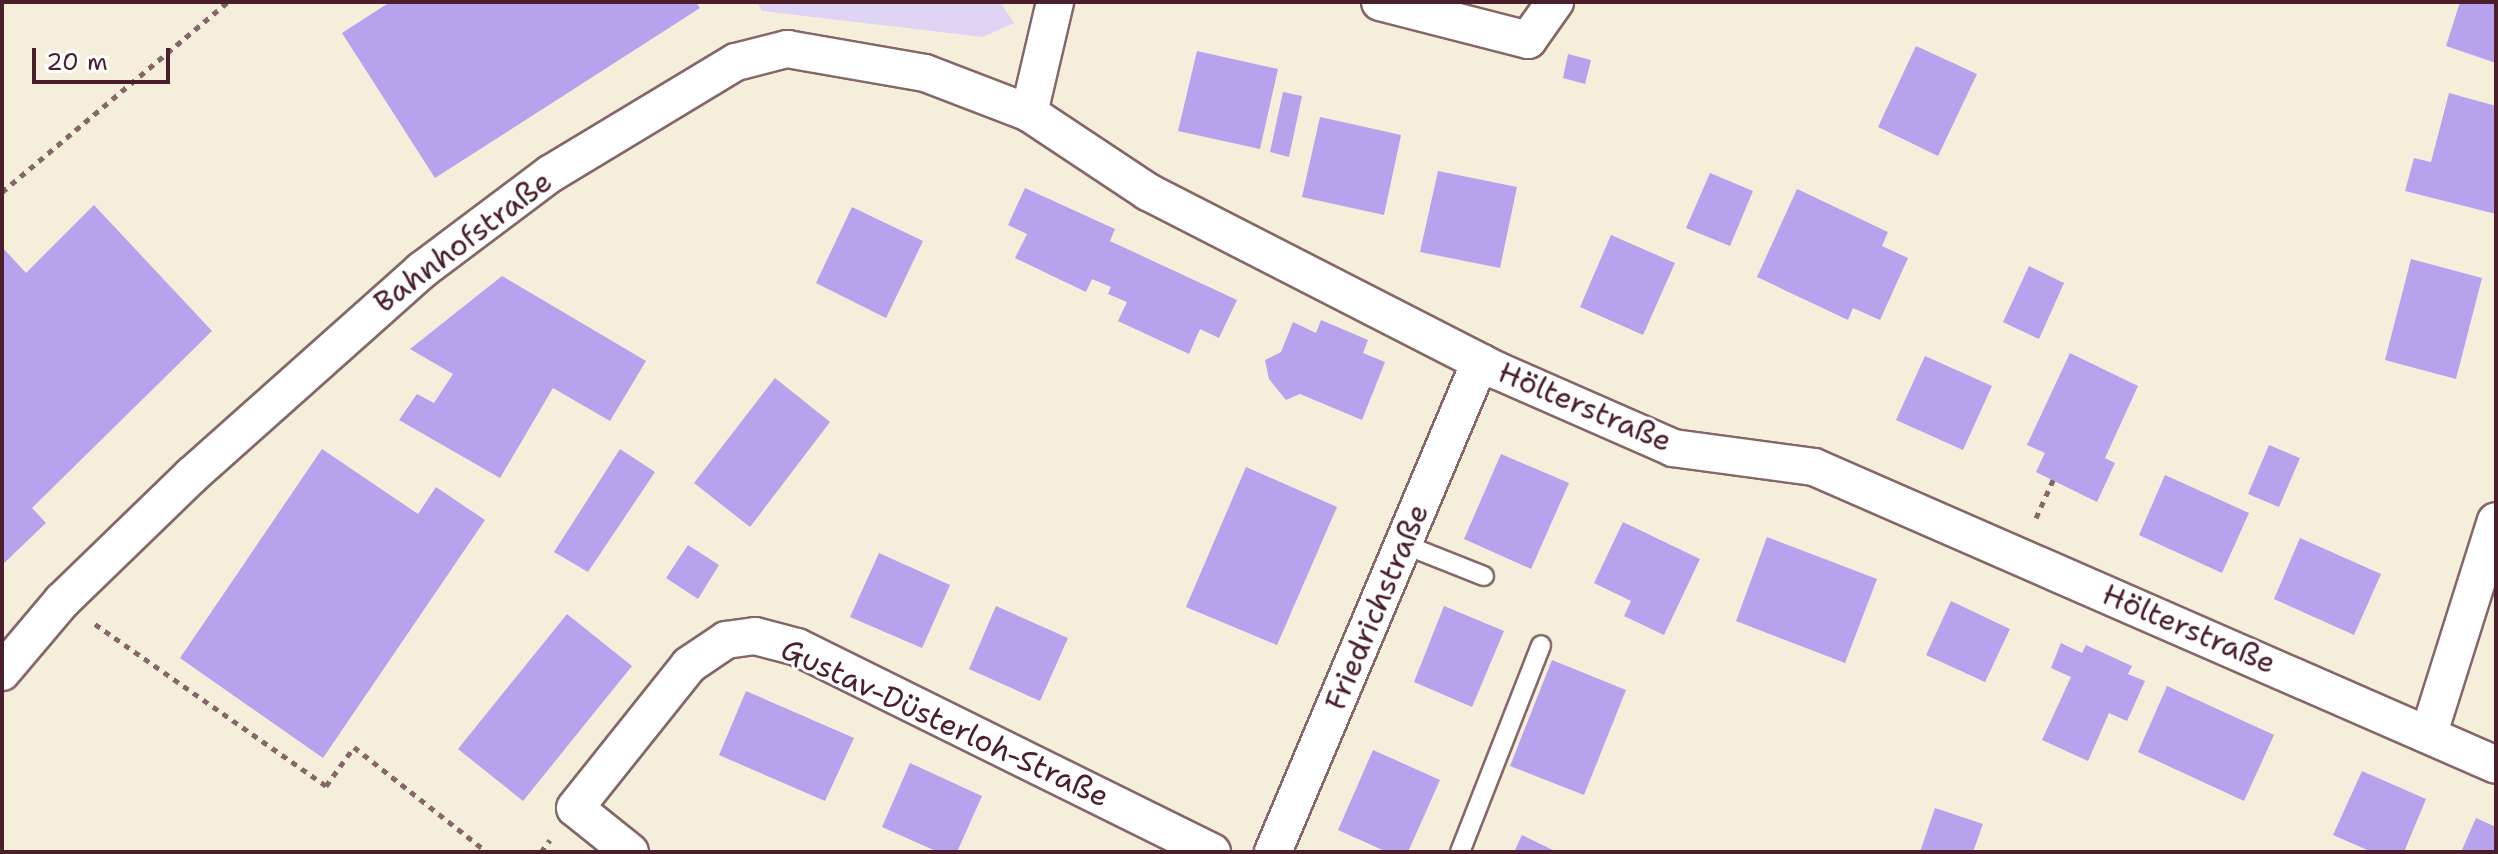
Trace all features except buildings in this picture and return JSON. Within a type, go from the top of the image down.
[{"type":"street","points":[[1029,113],[1055,2]]},
{"type":"street","points":[[1380,2],[1528,40],[1555,2]]},
{"type":"street","name":"Bahnhofstraße","points":[[2,672],[62,601],[312,361],[422,270],[550,174],[736,62],[787,49],[848,56],[925,73],[1029,113]]},
{"type":"street","name":"Hölterstraße","points":[[1029,113],[1148,192],[1480,362],[1673,448],[1814,467],[2429,733],[2496,765]]},
{"type":"street","name":"Friedrichstraße","points":[[1273,852],[1480,362]]},
{"type":"street","points":[[2429,733],[2496,521]]},
{"type":"street","name":"Gustav-Düsterloh-Straße","points":[[630,852],[575,808],[689,665],[726,640],[755,636],[797,647],[1212,852]]},
{"type":"lane","points":[[1403,544],[1484,576]]},
{"type":"lane","points":[[1460,852],[1541,645]]},
{"type":"path","points":[[2,192],[228,2]]},
{"type":"path","points":[[2037,514],[2053,480]]},
{"type":"path","points":[[62,601],[326,786],[354,747],[487,852]]},
{"type":"shaded area","points":[[757,2],[1000,2],[1014,23],[983,37],[762,11]]}]
